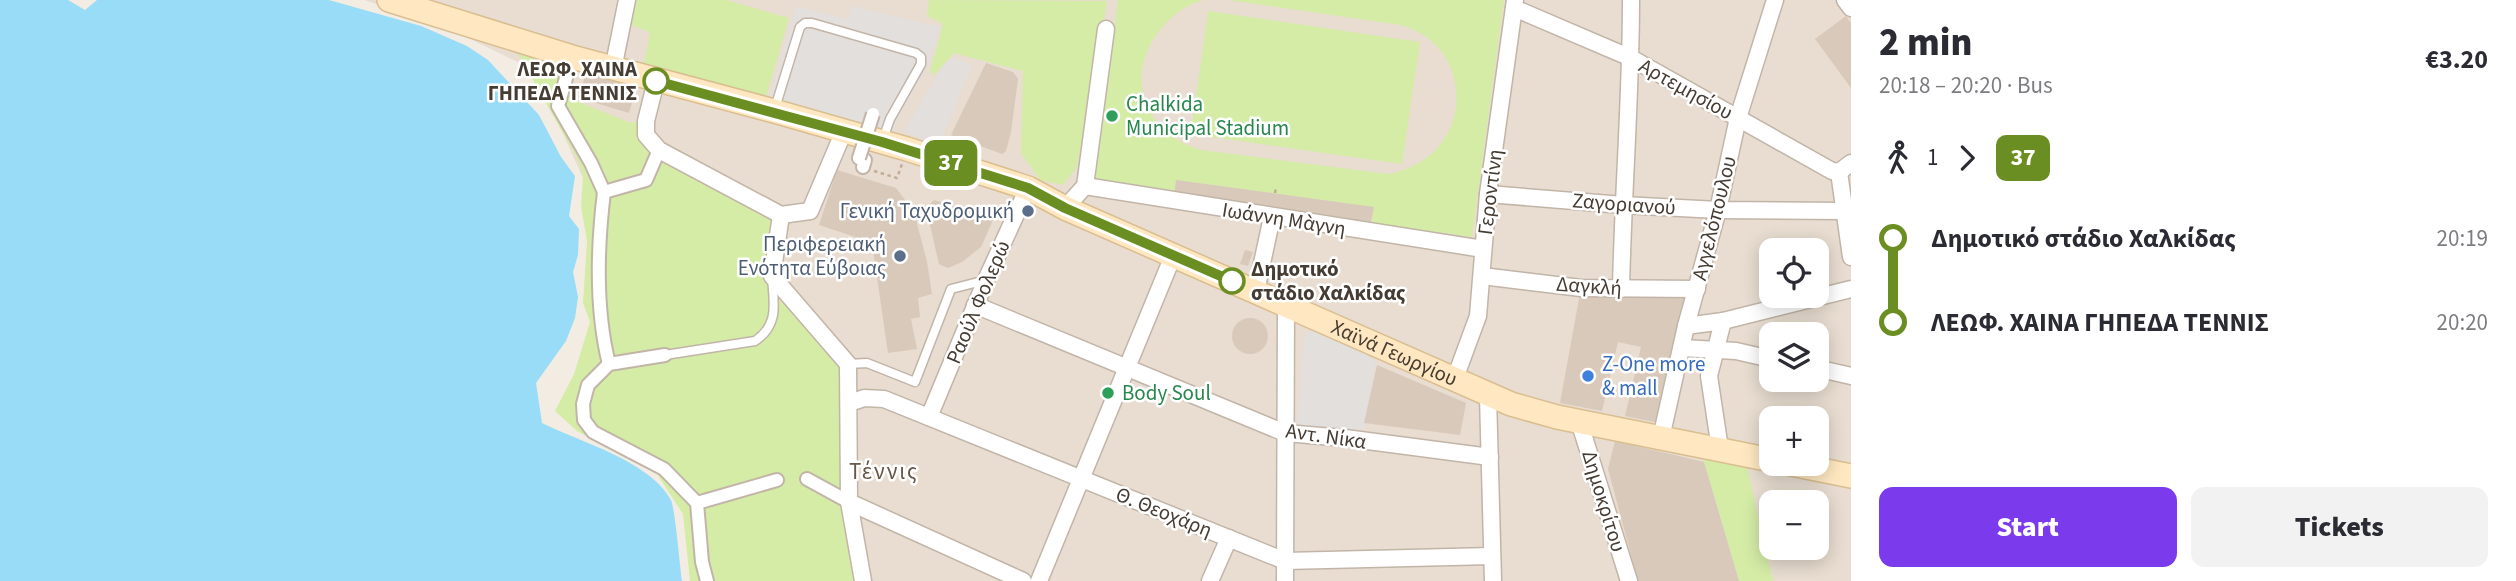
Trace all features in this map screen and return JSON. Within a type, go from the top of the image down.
[{"type":"main road","name":"Χαϊνά Γεωργίου","points":[[389,0],[425,5],[572,57],[844,131],[1028,188],[1065,208],[1454,381],[1534,412],[1759,457]]},
{"type":"main road","points":[[1829,472],[1851,476]]},
{"type":"street","points":[[613,69],[627,0]]},
{"type":"street","points":[[1621,289],[1631,0]]},
{"type":"street","name":"Αγγελόπουλου","points":[[1661,438],[1738,118],[1775,0]]},
{"type":"street","points":[[1845,0],[1851,8]]},
{"type":"street","name":"Αρτεμησίου","points":[[1515,4],[1631,58],[1832,171],[1845,168]]},
{"type":"street","name":"Γεροντίνη","points":[[1454,381],[1478,316],[1488,194],[1515,4]]},
{"type":"street","points":[[1065,208],[1085,187],[1106,29]]},
{"type":"street","points":[[572,57],[558,106],[591,163],[604,192],[599,303],[602,335],[609,364]]},
{"type":"street","points":[[656,81],[646,121],[646,135],[659,150],[780,215],[810,211],[844,131]]},
{"type":"street","points":[[863,167],[865,160],[859,158],[873,114]]},
{"type":"street","points":[[604,192],[646,180],[659,150]]},
{"type":"street","points":[[1845,168],[1844,211],[1851,257]]},
{"type":"street","name":"Ιωάννη Μὰγνη","points":[[1085,187],[1483,249]]},
{"type":"street","name":"Ραούλ Φολερώ","points":[[929,417],[975,305],[1028,188]]},
{"type":"street","name":"Ζαγοριανού","points":[[1488,194],[1718,210],[1844,211]]},
{"type":"street","points":[[780,215],[772,275],[848,364],[849,502],[863,581]]},
{"type":"street","points":[[1256,291],[1272,218]]},
{"type":"street","points":[[1040,581],[1173,256]]},
{"type":"street","name":"Δαγκλή","points":[[1482,276],[1581,288],[1697,289]]},
{"type":"street","points":[[1686,326],[1723,321],[1851,289]]},
{"type":"street","name":"Αντ. Νίκα","points":[[975,305],[1285,433],[1490,457]]},
{"type":"street","points":[[1285,581],[1286,305]]},
{"type":"street","points":[[1720,449],[1709,376],[1723,321]]},
{"type":"street","points":[[1682,348],[1736,351],[1759,356]]},
{"type":"street","points":[[666,355],[609,364],[588,385],[583,404],[584,419],[593,432],[664,469],[697,503],[702,562],[707,581]]},
{"type":"street","points":[[1829,371],[1851,376]]},
{"type":"street","points":[[1488,396],[1493,581]]},
{"type":"street","name":"Θ. Θεοχάρη","points":[[850,403],[864,398],[878,398],[1285,561],[1492,556]]},
{"type":"street","name":"Δημοκρίτου","points":[[1579,421],[1629,581]]},
{"type":"street","points":[[807,479],[849,502],[1023,581]]},
{"type":"street","points":[[697,503],[777,480]]},
{"type":"street","points":[[1210,581],[1229,538]]},
{"type":"lane","points":[[774,111],[800,27],[805,23],[916,53],[921,57],[921,64],[890,119],[882,142]]},
{"type":"lane","points":[[666,355],[755,341],[766,334],[775,310],[772,275]]},
{"type":"lane","points":[[848,364],[867,363],[915,382],[951,289],[986,280]]},
{"type":"shaded area","points":[[364,0],[1851,0],[1851,581],[723,581],[660,349],[541,85],[520,63],[445,27]]},
{"type":"shaded area","points":[[796,6],[848,19],[851,6],[940,27],[929,64],[895,125],[895,137],[769,98]]},
{"type":"shaded area","points":[[953,57],[972,65],[941,140],[922,139],[904,131],[944,65]]},
{"type":"shaded area","points":[[1312,329],[1361,350],[1376,362],[1363,433],[1297,426],[1304,338]]},
{"type":"green space","points":[[633,0],[727,0],[789,18],[766,97],[644,64],[650,32],[628,24]]},
{"type":"green space","points":[[929,0],[1107,1],[1077,167],[1063,185],[1040,180],[1021,153],[1023,71],[954,53],[934,75],[930,71],[943,24],[927,16]]},
{"type":"green space","points":[[1118,0],[1204,0],[1176,14],[1153,39],[1141,78],[1144,97],[1151,114],[1181,142],[1202,150],[1388,174],[1417,164],[1438,147],[1451,126],[1456,102],[1454,78],[1444,55],[1426,37],[1401,25],[1229,0],[1504,0],[1472,237],[1093,185]],"holes":[[[1176,180],[1373,207],[1372,222],[1174,195]]]},
{"type":"green space","points":[[1208,11],[1420,42],[1402,164],[1191,134]]},
{"type":"green space","points":[[512,43],[557,57],[574,100],[631,123],[643,120],[642,133],[777,218],[769,276],[844,366],[859,581],[690,581],[683,514],[657,474],[577,431],[555,411],[574,374],[590,322],[583,303],[587,241],[581,207],[583,176],[578,160]]},
{"type":"green space","points":[[1699,445],[1744,454],[1759,520],[1759,560],[1768,560],[1773,581],[1739,581]]},
{"type":"water","points":[[0,0],[68,0],[85,10],[97,0],[329,0],[421,26],[467,46],[488,60],[539,115],[561,157],[575,176],[569,216],[579,229],[578,255],[573,272],[578,297],[575,318],[566,341],[536,383],[542,423],[613,454],[647,474],[661,486],[673,505],[682,581],[0,581]]},
{"type":"building","points":[[1846,16],[1851,23],[1851,88],[1815,39]]},
{"type":"building","points":[[986,63],[1013,72],[1018,79],[1011,132],[1006,151],[1002,154],[951,135]]},
{"type":"building","points":[[587,68],[638,82],[629,113],[579,98]]},
{"type":"building","name":"Περιφερειακή Ενότητα Εύβοιας","points":[[837,170],[896,188],[914,212],[932,294],[918,298],[920,317],[911,319],[917,349],[888,353],[873,250],[855,237],[819,225]]},
{"type":"building","points":[[1176,180],[1374,207],[1371,222],[1174,195]]},
{"type":"building","points":[[934,200],[994,218],[981,247],[962,262],[948,268],[939,264],[926,208]]},
{"type":"building","points":[[1245,250],[1253,252],[1248,266],[1240,264]]},
{"type":"building","name":"Z-One more & mall","points":[[1581,288],[1697,289],[1664,424],[1625,416],[1641,347],[1618,342],[1602,411],[1560,403]]},
{"type":"building","points":[[1250,318],[1263,323],[1268,336],[1263,349],[1250,354],[1237,349],[1232,336],[1237,323]]},
{"type":"building","points":[[1377,365],[1466,403],[1460,435],[1364,423]]},
{"type":"building","points":[[1615,441],[1704,462],[1739,581],[1638,581],[1608,469]]},
{"type":"bus line","name":"37","points":[[656,81],[882,142],[1028,188],[1065,208],[1232,281]]},
{"type":"place","name":"ΛΕΩΦ. ΧΑΙΝΑ ΓΗΠΕΔΑ ΤΕΝΝΙΣ","points":[[656,81]]},
{"type":"place","name":"Chalkida Municipal Stadium","points":[[1112,116]]},
{"type":"place","name":"Γενική Ταχυδρομική","points":[[1028,211]]},
{"type":"place","name":"Περιφερειακή Ενότητα Εύβοιας","points":[[900,256]]},
{"type":"place","name":"Δημοτικό στάδιο Χαλκίδας","points":[[1232,281]]},
{"type":"place","name":"Z-One more & mall","points":[[1588,376]]},
{"type":"place","name":"Body Soul","points":[[1108,393]]},
{"type":"district","name":"Τέννις","points":[[884,471]]}]
